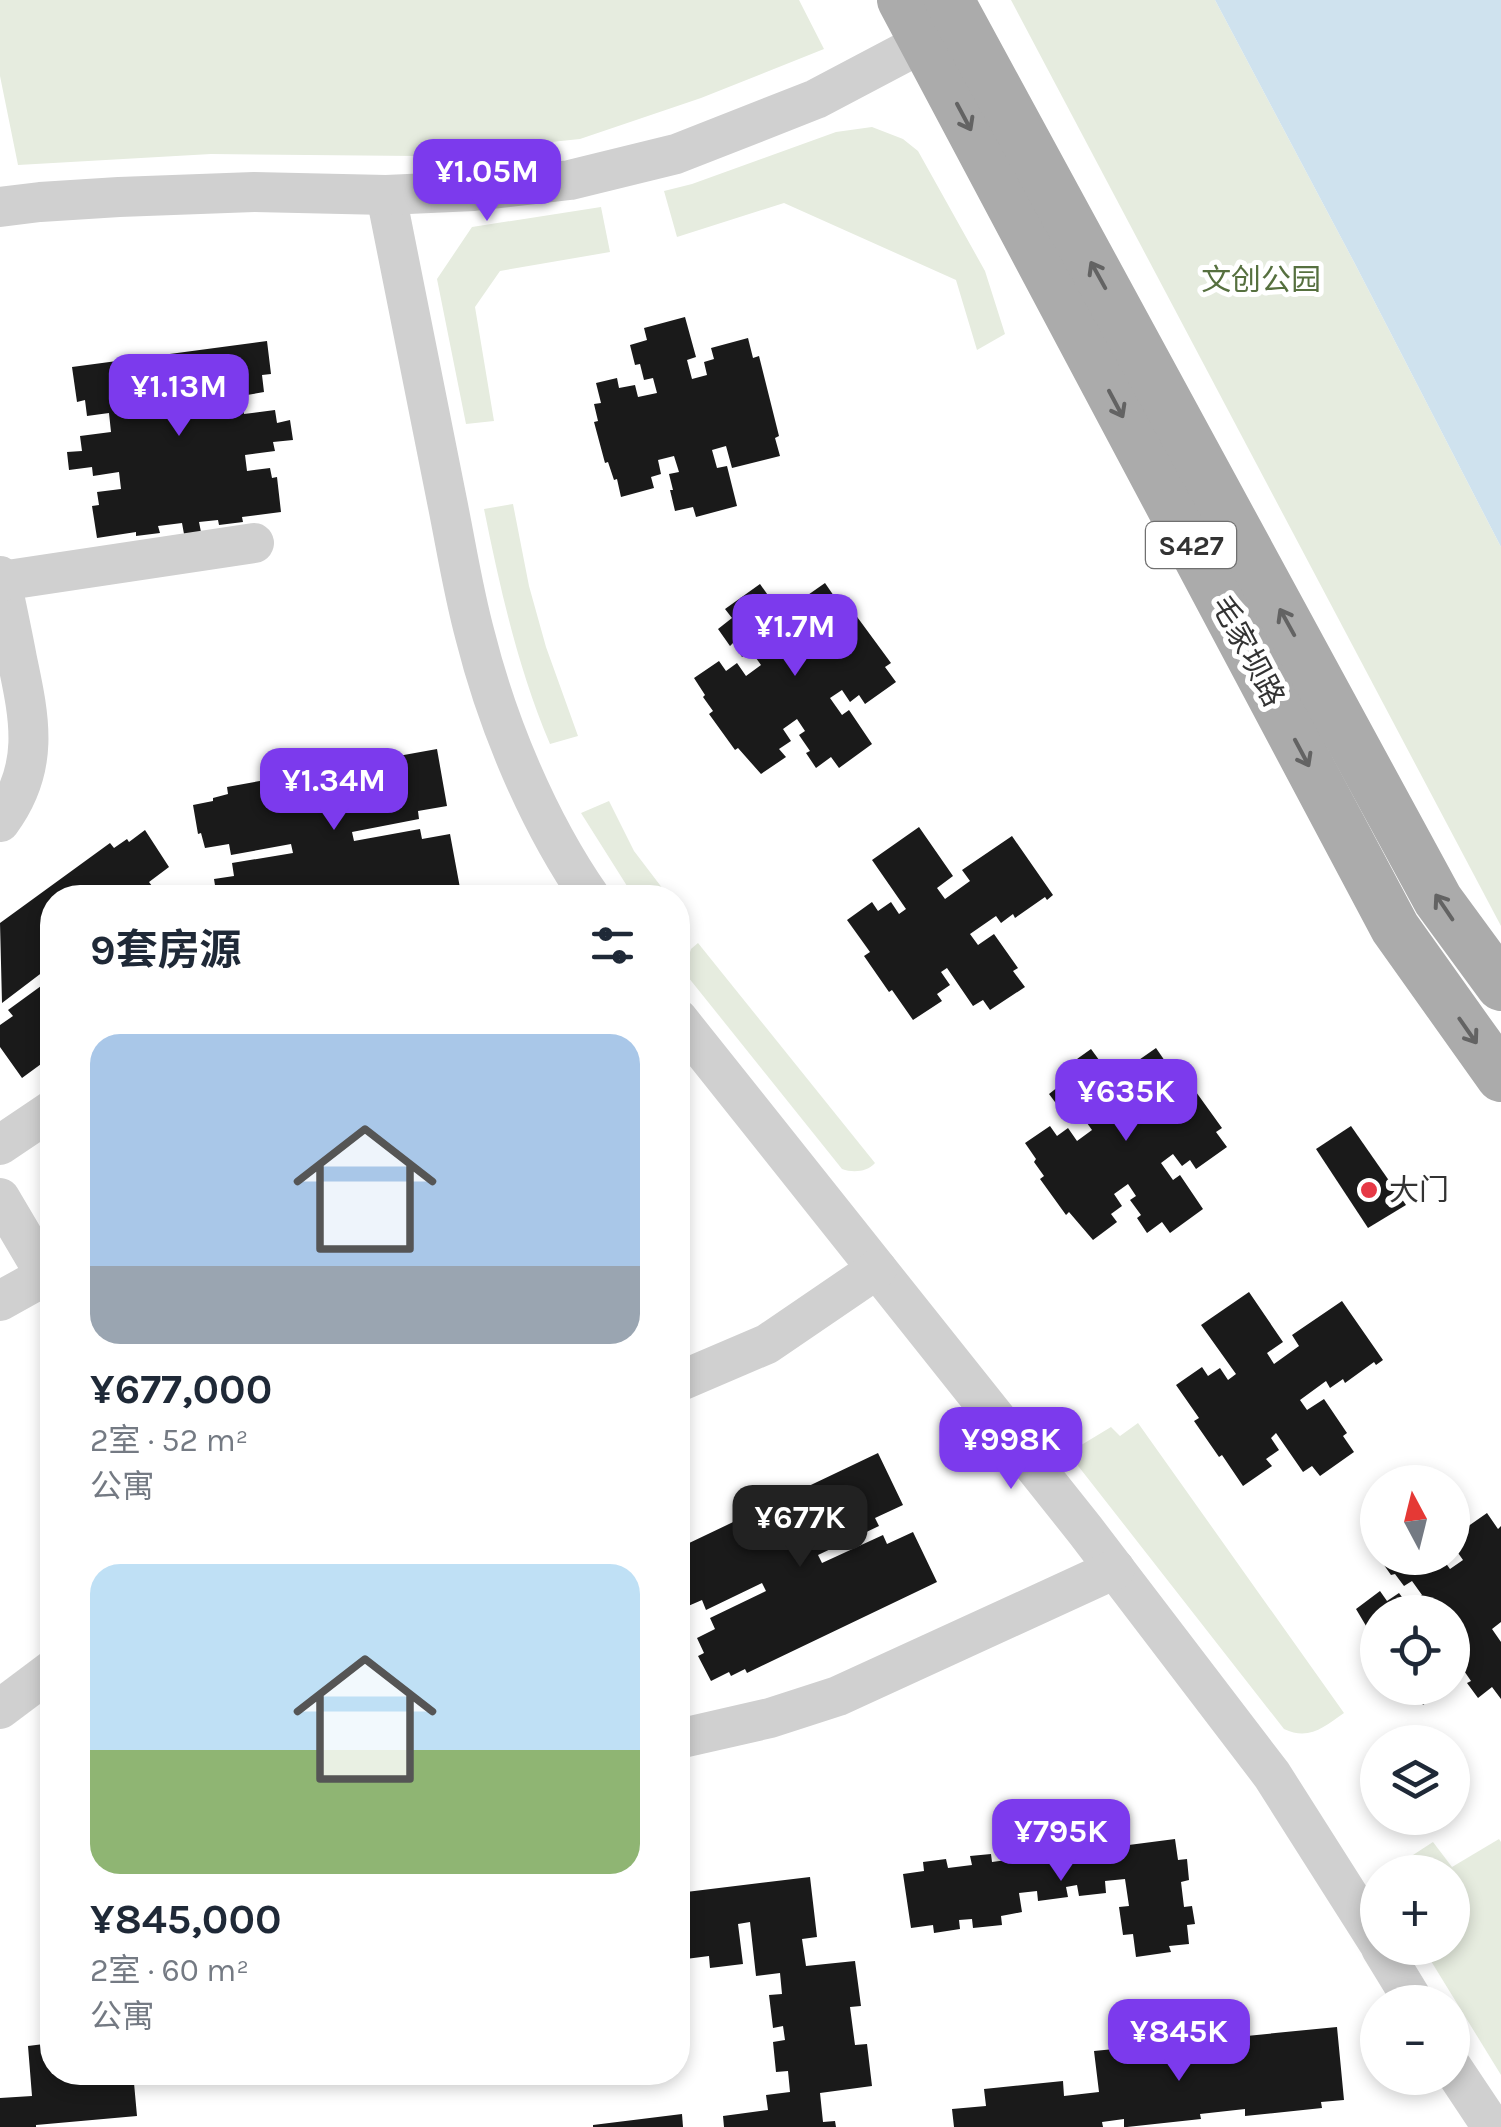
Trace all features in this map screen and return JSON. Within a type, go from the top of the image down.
[{"type":"main road","name":"毛家坝路","points":[[948,0],[1438,900],[1501,986]]},
{"type":"main road","name":"毛家坝路","points":[[913,21],[1395,928],[1501,1077]]},
{"type":"street","points":[[0,208],[119,197],[254,192],[386,196],[570,180],[676,154],[816,100],[913,21]]},
{"type":"street","points":[[386,196],[475,635],[518,761],[581,885]]},
{"type":"street","points":[[0,822],[13,804],[25,774],[30,745],[29,715],[0,578],[254,544]]},
{"type":"street","points":[[690,1035],[1116,1568],[1272,1775],[1360,1915]]},
{"type":"street","points":[[0,1145],[40,1118]]},
{"type":"street","points":[[0,1198],[40,1261]]},
{"type":"street","points":[[690,1377],[767,1344],[876,1270]]},
{"type":"street","points":[[0,1301],[40,1282]]},
{"type":"street","points":[[690,1735],[770,1718],[838,1696],[1116,1568]]},
{"type":"street","points":[[0,1709],[40,1679]]},
{"type":"street","points":[[1470,2094],[1492,2127]]},
{"type":"green space","points":[[0,0],[799,0],[824,49],[701,98],[580,139],[416,156],[211,154],[18,165],[0,76]]},
{"type":"green space","name":"文创公园","points":[[1011,0],[1215,0],[1354,262],[1501,547],[1501,926]]},
{"type":"green space","points":[[872,127],[903,139],[918,151],[985,271],[1005,334],[977,350],[956,280],[784,203],[677,237],[664,191],[836,132]]},
{"type":"green space","points":[[601,207],[610,252],[500,271],[475,307],[494,421],[466,424],[437,279],[472,227]]},
{"type":"green space","points":[[513,504],[546,647],[578,736],[550,744],[519,658],[484,509]]},
{"type":"green space","points":[[609,801],[634,851],[660,885],[626,885],[581,813]]},
{"type":"green space","points":[[698,943],[875,1163],[872,1166],[860,1171],[842,1169],[690,979],[691,949]]},
{"type":"green space","points":[[1138,1423],[1344,1713],[1330,1723],[1309,1733],[1284,1729],[1068,1453],[1111,1427],[1120,1436]]},
{"type":"green space","points":[[1499,1839],[1501,1842],[1501,2075],[1470,2025],[1470,1985],[1446,1985],[1433,1965],[1470,1965],[1470,1856]]},
{"type":"green space","points":[[1433,1842],[1443,1855],[1413,1855]]},
{"type":"water","points":[[1215,0],[1501,0],[1501,547],[1354,262]]},
{"type":"building","points":[[685,317],[696,357],[687,360],[692,379],[707,375],[704,362],[714,359],[711,348],[748,338],[753,358],[759,356],[779,436],[775,438],[780,456],[732,468],[726,446],[712,450],[717,468],[727,466],[737,506],[696,517],[693,507],[675,511],[669,474],[679,472],[674,456],[658,460],[661,474],[651,477],[654,488],[621,497],[617,479],[605,463],[594,422],[598,421],[594,404],[601,403],[596,383],[617,378],[619,388],[635,385],[638,397],[657,393],[653,378],[644,380],[640,364],[635,365],[630,345],[647,340],[644,328]]},
{"type":"building","points":[[267,341],[271,374],[262,375],[264,392],[241,396],[244,414],[275,410],[277,423],[290,420],[293,440],[273,442],[275,451],[245,455],[247,471],[270,468],[272,478],[277,477],[281,512],[242,517],[243,522],[219,525],[218,520],[199,522],[201,532],[184,534],[182,523],[158,526],[160,533],[97,538],[92,506],[99,505],[97,492],[121,489],[119,472],[93,476],[92,467],[69,470],[67,452],[82,451],[80,436],[111,432],[109,413],[87,416],[85,400],[77,402],[72,367]]},
{"type":"building","points":[[825,583],[836,599],[841,595],[891,663],[885,667],[896,682],[865,704],[859,695],[850,702],[842,690],[830,698],[842,715],[849,710],[872,744],[839,768],[831,757],[816,768],[799,735],[805,731],[797,719],[783,729],[791,741],[779,749],[786,757],[761,774],[738,748],[735,750],[709,714],[713,711],[694,678],[719,661],[726,671],[737,663],[746,676],[761,665],[751,651],[742,657],[718,629],[732,618],[725,609],[760,584],[784,618],[777,623],[788,639],[801,630],[794,620],[802,614],[795,604]]},
{"type":"building","points":[[437,749],[447,806],[418,811],[419,819],[352,832],[354,841],[420,829],[422,839],[450,834],[459,885],[215,885],[214,879],[234,876],[232,863],[293,853],[291,844],[231,855],[229,844],[205,848],[193,805],[228,794],[227,787]]},
{"type":"building","points":[[919,827],[953,876],[937,888],[945,899],[970,881],[962,870],[1012,836],[1053,895],[1015,918],[1013,914],[1001,923],[996,916],[970,934],[978,945],[994,934],[1018,968],[1013,971],[1025,987],[990,1010],[983,1000],[973,1006],[947,968],[941,972],[950,985],[937,994],[942,1001],[913,1020],[864,956],[870,952],[847,920],[872,902],[878,911],[891,902],[899,914],[906,909],[872,860]]},
{"type":"building","points":[[145,830],[169,867],[149,882],[151,885],[52,885],[110,843],[114,848],[127,839],[129,842]]},
{"type":"building","points":[[40,894],[40,974],[2,1003],[0,923]]},
{"type":"building","points":[[40,987],[40,1065],[22,1078],[0,1047],[0,1025],[13,1016],[8,1010]]},
{"type":"building","points":[[1156,1048],[1167,1064],[1173,1060],[1222,1128],[1216,1132],[1227,1147],[1196,1169],[1190,1160],[1182,1166],[1173,1154],[1161,1163],[1173,1180],[1180,1175],[1203,1209],[1170,1233],[1162,1222],[1147,1233],[1130,1200],[1136,1196],[1128,1184],[1114,1194],[1122,1206],[1111,1214],[1117,1222],[1093,1240],[1069,1212],[1066,1215],[1040,1179],[1044,1176],[1025,1143],[1050,1126],[1057,1136],[1068,1128],[1077,1141],[1092,1130],[1082,1116],[1074,1121],[1049,1094],[1063,1083],[1056,1074],[1091,1049],[1116,1083],[1108,1088],[1120,1104],[1132,1094],[1126,1085],[1134,1079],[1126,1069]]},
{"type":"building","name":"大门","points":[[1351,1126],[1406,1205],[1368,1228],[1316,1149]]},
{"type":"building","points":[[1249,1292],[1283,1342],[1267,1353],[1274,1364],[1299,1346],[1292,1335],[1342,1301],[1383,1360],[1345,1383],[1343,1379],[1330,1388],[1326,1381],[1300,1400],[1307,1410],[1324,1399],[1347,1433],[1343,1436],[1354,1452],[1320,1476],[1312,1466],[1303,1472],[1276,1433],[1271,1438],[1279,1450],[1266,1459],[1272,1466],[1243,1486],[1194,1421],[1199,1418],[1176,1385],[1202,1367],[1208,1376],[1220,1368],[1228,1380],[1236,1374],[1201,1325]]},
{"type":"building","points":[[878,1453],[903,1505],[875,1518],[879,1526],[818,1555],[822,1563],[883,1535],[887,1544],[913,1532],[937,1582],[747,1673],[745,1669],[731,1676],[729,1672],[711,1681],[698,1656],[704,1653],[697,1638],[715,1629],[710,1618],[766,1591],[762,1583],[706,1610],[702,1600],[690,1605],[690,1543]]},
{"type":"building","points":[[1487,1513],[1498,1529],[1501,1526],[1501,1622],[1492,1629],[1501,1642],[1501,1699],[1492,1687],[1478,1698],[1470,1687],[1470,1595],[1422,1595],[1412,1581],[1404,1586],[1396,1575],[1470,1575],[1470,1525]]},
{"type":"building","points":[[1096,1818],[1097,1827],[1117,1824],[1121,1846],[1175,1839],[1178,1860],[1187,1859],[1189,1880],[1181,1882],[1184,1907],[1192,1906],[1195,1924],[1187,1925],[1189,1944],[1169,1946],[1171,1952],[1136,1957],[1133,1934],[1123,1935],[1119,1907],[1129,1906],[1125,1879],[1105,1881],[1106,1893],[1079,1896],[1077,1885],[1066,1887],[1068,1897],[1038,1901],[1037,1891],[1019,1893],[1022,1912],[1001,1916],[1002,1925],[973,1928],[972,1919],[959,1920],[960,1929],[934,1933],[933,1925],[911,1928],[903,1874],[924,1871],[923,1862],[946,1859],[948,1868],[972,1865],[970,1856],[991,1854],[992,1862],[1014,1859],[1011,1839],[1031,1837],[1030,1827],[1050,1824],[1051,1834],[1077,1830],[1076,1821]]},
{"type":"building","points":[[810,1877],[817,1937],[802,1939],[806,1966],[855,1961],[861,2006],[850,2007],[855,2045],[867,2044],[872,2086],[820,2093],[823,2122],[835,2121],[836,2127],[724,2127],[723,2116],[768,2110],[766,2095],[790,2092],[788,2071],[776,2072],[773,2042],[785,2040],[783,2026],[773,2028],[769,1995],[782,1994],[780,1973],[756,1976],[750,1922],[738,1924],[743,1964],[710,1968],[709,1956],[690,1958],[690,1892]]},
{"type":"building","points":[[1337,2027],[1344,2100],[1321,2102],[1322,2108],[1245,2116],[1245,2109],[1200,2114],[1201,2119],[1127,2127],[1124,2119],[1102,2122],[1103,2127],[954,2127],[952,2109],[986,2106],[984,2089],[1063,2081],[1064,2096],[1099,2092],[1094,2051]]},
{"type":"building","points":[[40,2044],[40,2085],[134,2085],[137,2116],[0,2127],[0,2098],[32,2096],[28,2046]]},
{"type":"building","points":[[682,2114],[683,2127],[593,2127],[593,2125]]},
{"type":"place","name":"大门","points":[[1369,1190]]}]
